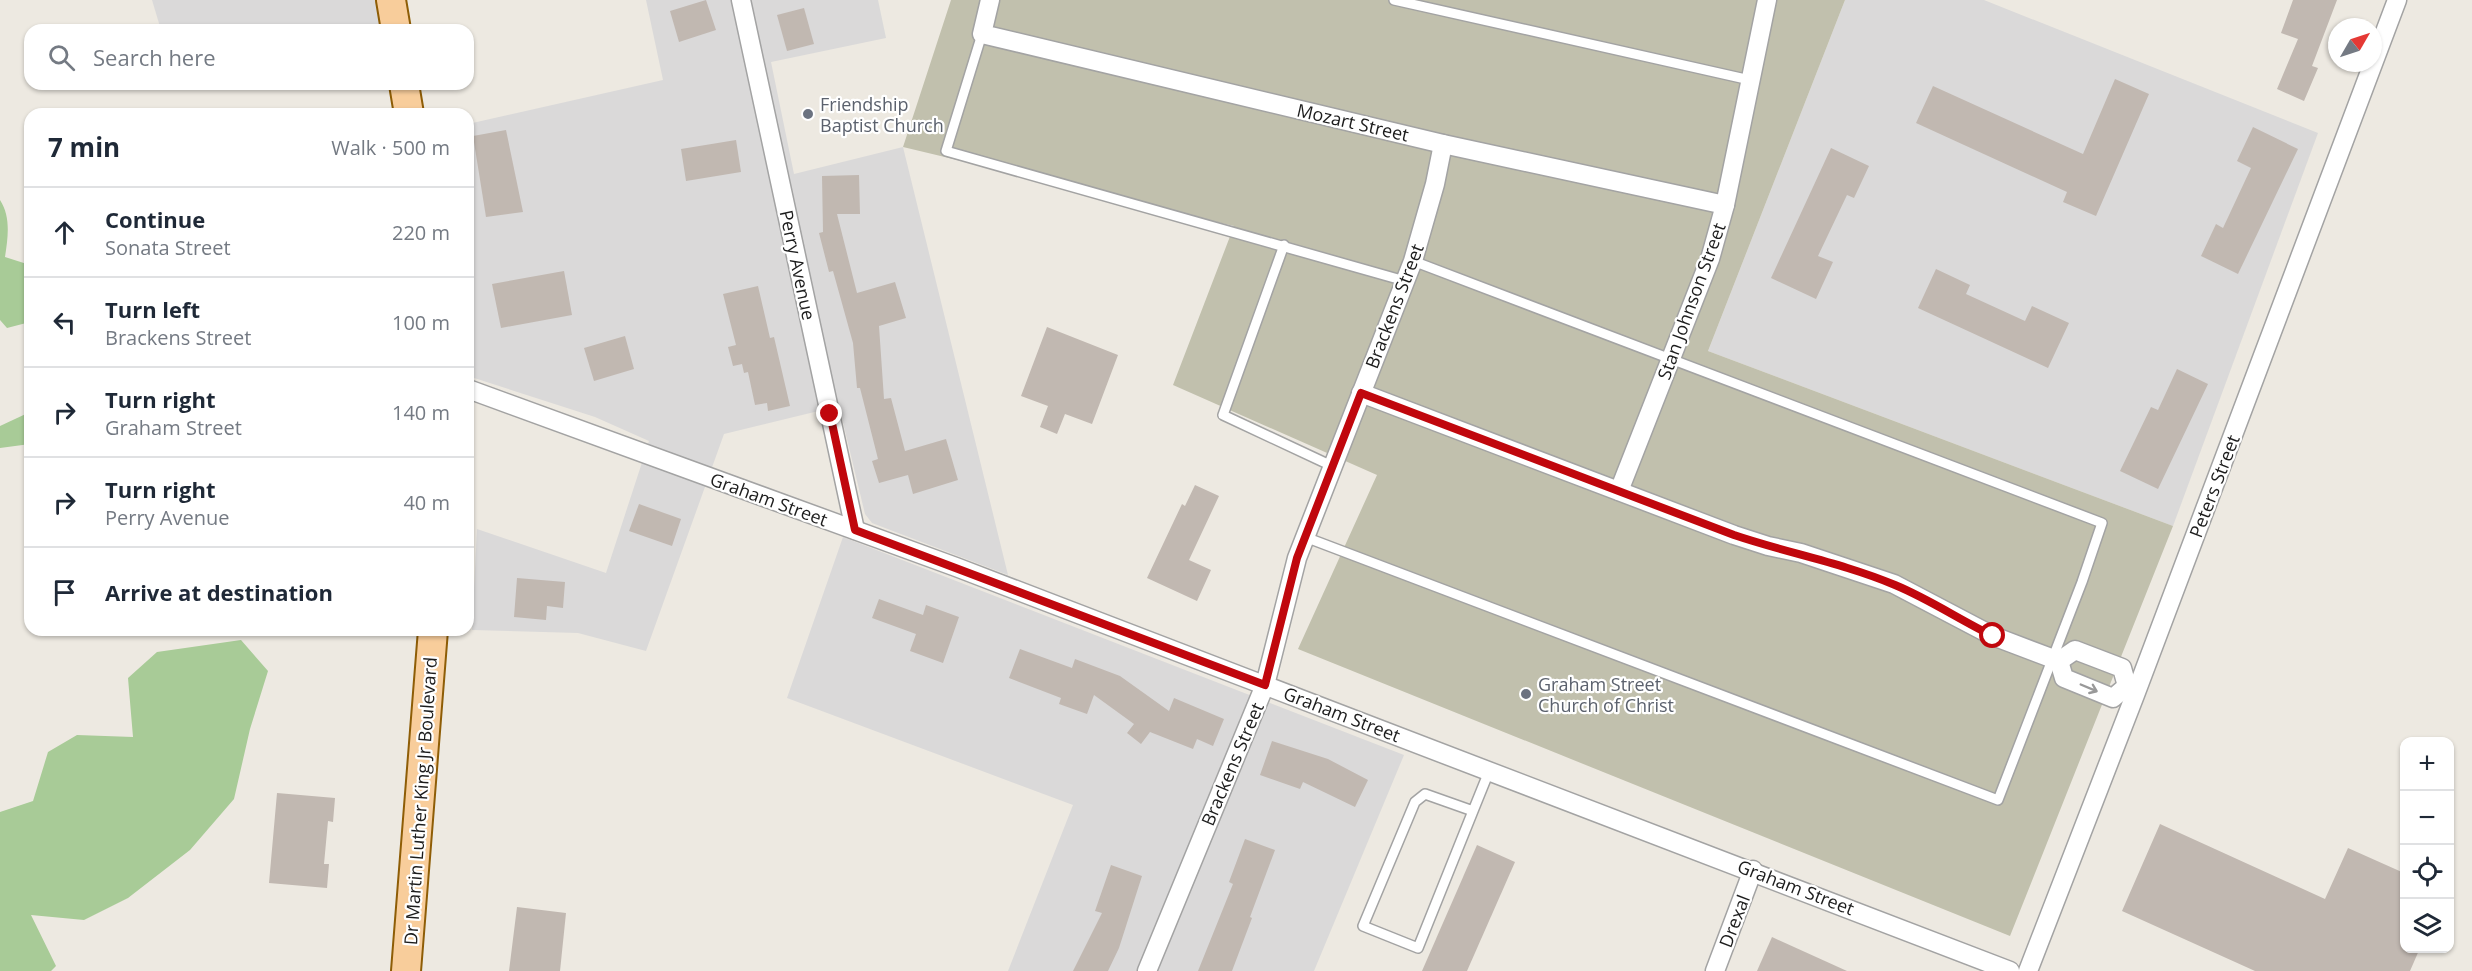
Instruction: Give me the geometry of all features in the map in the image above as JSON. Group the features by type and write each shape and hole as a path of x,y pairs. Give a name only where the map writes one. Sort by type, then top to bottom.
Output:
{"main road":[{"path":"391,0 395,24"},
{"path":"405,90 408,108"},
{"name":"Dr Martin Luther King Jr Boulevard","path":"406,971 433,636"}],"street":[{"name":"Perry Avenue","path":"741,0 855,530"},
{"path":"982,34 990,0"},
{"name":"Stan Johnson Street","path":"1619,491 1710,259 1725,205 1767,0"},
{"name":"Peters Street","path":"2028,971 2132,688 2397,0"},
{"name":"Mozart Street","path":"982,34 1443,144 1725,205"},
{"name":"Brackens Street","path":"1147,971 1265,685 1305,537 1413,261 1430,205 1443,144"},
{"name":"Graham Street","path":"474,392 855,530 1490,769 2010,971"},
{"path":"1361,393 1734,535 1768,546 1802,553 1894,584 1985,632 2055,660 2064,678 2113,698 2132,688 2122,668 2075,650 2055,660"},
{"name":"Drexal","path":"1715,971 1754,870"}],"lane":[{"path":"1394,0 1750,80"},
{"path":"982,34 946,151 1405,281"},
{"path":"1284,245 1223,416 1332,465"},
{"path":"1305,537 1998,800 2055,660 2102,523 1413,261"},
{"path":"1473,812 1433,795 1425,794 1415,802 1363,926 1418,948 1473,812 1490,769"}],"shaded area":[{"path":"152,0 376,0 382,24 159,24"},
{"path":"646,0 732,0 733,4 752,0 878,0 886,38 771,62 794,174 903,147 1008,575 872,523 865,514 839,406 724,434 646,651 578,633 474,630 477,529 606,573 649,441 595,417 474,378 474,123 663,80"},
{"path":"951,0 1845,0 1708,351 2173,526 2010,936 1298,649 1377,475 1173,385 1234,226 903,147"},
{"path":"1845,0 1984,0 2318,133 2173,526 1708,351"},
{"path":"843,537 1404,755 1314,971 1008,971 1073,805 787,698"}],"green space":[{"path":"0,200 7,220 8,235 5,257 24,263 24,324 7,328 0,320"},
{"path":"24,415 24,445 0,448 0,426"},
{"path":"241,640 268,671 250,729 234,799 190,850 128,898 84,920 31,915 56,966 51,971 0,971 0,812 33,801 48,752 77,735 133,737 128,678 157,652"}],"building":[{"path":"706,0 716,30 679,42 670,11"},
{"path":"2293,0 2337,0 2330,18 2328,18 2328,24 2312,66 2318,68 2304,101 2277,89 2298,39 2281,33"},
{"path":"804,8 814,44 787,51 777,15"},
{"path":"2115,79 2149,94 2096,216 2063,202 2067,192 1916,123 1933,86 2083,154"},
{"path":"2253,127 2298,149 2238,274 2201,256 2216,224 2223,228 2251,168 2237,161"},
{"path":"506,130 523,212 486,217 474,136"},
{"path":"736,140 741,172 686,181 681,149"},
{"path":"1831,148 1869,166 1854,198 1847,195 1818,256 1833,262 1816,299 1771,278"},
{"path":"859,175 860,214 837,214 857,293 895,282 906,318 879,326 884,399 891,398 905,451 946,439 958,480 913,494 908,475 879,483 872,461 878,459 860,388 857,388 853,343 833,271 829,272 819,233 823,232 822,176"},
{"path":"1936,269 1970,285 1966,294 2025,321 2032,306 2069,323 2048,368 1918,308"},
{"path":"564,271 572,315 501,328 492,284"},
{"path":"758,286 770,338 774,337 790,406 768,411 767,403 755,405 748,372 744,373 742,364 733,366 728,347 736,345 723,294"},
{"path":"1047,327 1118,355 1092,424 1065,414 1057,434 1040,427 1048,406 1021,396"},
{"path":"625,336 634,369 594,381 584,348"},
{"path":"2177,369 2208,384 2158,489 2120,471 2151,407 2158,410"},
{"path":"1195,485 1219,496 1189,560 1211,570 1197,601 1147,578 1182,504 1185,506"},
{"path":"639,504 681,519 672,546 629,531"},
{"path":"517,578 565,582 563,608 547,606 546,620 514,617"},
{"path":"879,599 923,615 926,605 959,617 943,663 910,651 916,634 872,618"},
{"path":"1020,649 1072,668 1075,659 1120,676 1169,711 1174,698 1224,719 1213,746 1197,739 1193,749 1150,732 1141,744 1127,733 1134,724 1094,695 1087,714 1059,704 1061,698 1009,678"},
{"path":"1272,741 1328,759 1368,780 1355,807 1303,782 1300,789 1260,775"},
{"path":"277,793 335,798 333,822 328,821 324,864 329,864 327,888 269,883"},
{"path":"2160,824 2325,899 2348,848 2400,871 2400,953 2418,953 2410,971 2255,971 2122,911"},
{"path":"1245,839 1275,850 1250,917 1252,918 1232,971 1198,971 1233,884 1229,882"},
{"path":"1477,845 1515,862 1467,971 1422,971"},
{"path":"1111,865 1142,876 1119,948 1108,971 1073,971 1102,913 1095,911"},
{"path":"517,907 566,913 560,971 509,971"},
{"path":"1772,937 1847,971 1757,971"}],"place":[{"name":"Friendship Baptist Church","path":"808,114"},
{"name":"Graham Street Church of Christ","path":"1526,694"}],"route":[{"path":"830,414 855,530 1265,685 1297,558 1361,393 1734,535 1768,546 1802,553 1894,584 1993,636"}]}
